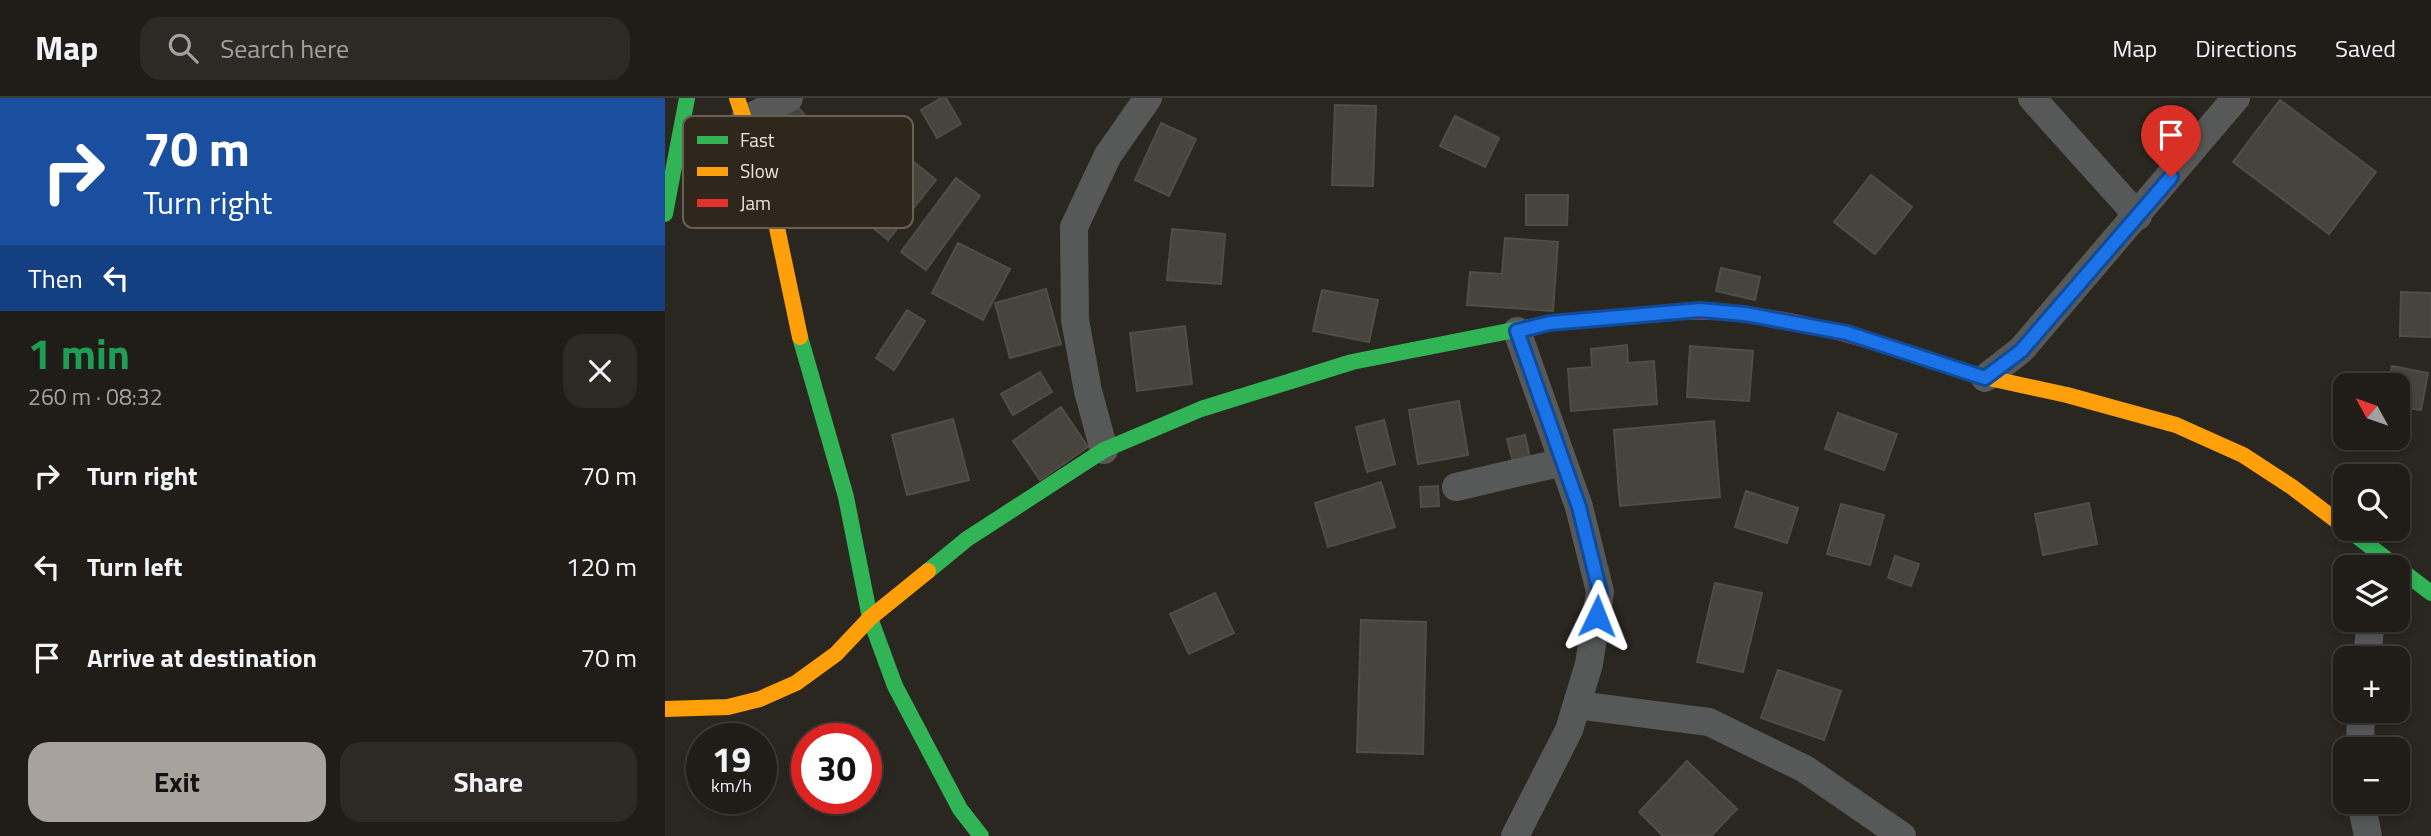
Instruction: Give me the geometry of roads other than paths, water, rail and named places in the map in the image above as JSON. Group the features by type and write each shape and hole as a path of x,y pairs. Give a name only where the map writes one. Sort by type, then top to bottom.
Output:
{"street":[{"path":"684,116 687,98"},
{"path":"741,109 789,98"},
{"path":"1104,450 1088,391 1075,320 1074,227 1108,155 1148,98"},
{"path":"2032,98 2138,216"},
{"path":"1985,378 2021,351 2237,98"},
{"path":"665,214 683,122"},
{"path":"777,228 803,353 846,497 870,618 895,686 960,809 981,836"},
{"path":"665,709 728,707 760,699 796,683 836,654 870,618 967,539 1104,450 1201,409 1352,362 1550,323 1700,310 1745,314 1847,333 1985,378 2067,395 2176,425 2243,455 2333,518"},
{"path":"1515,836 1569,730 1589,664 1600,592 1579,507 1517,331"},
{"path":"2020,386 2021,351"},
{"path":"1456,487 1563,462"},
{"path":"2361,541 2378,555"},
{"path":"2410,579 2431,593"},
{"path":"1577,705 1709,722 1805,769 1902,836"},
{"path":"2363,814 2368,836"}]}
